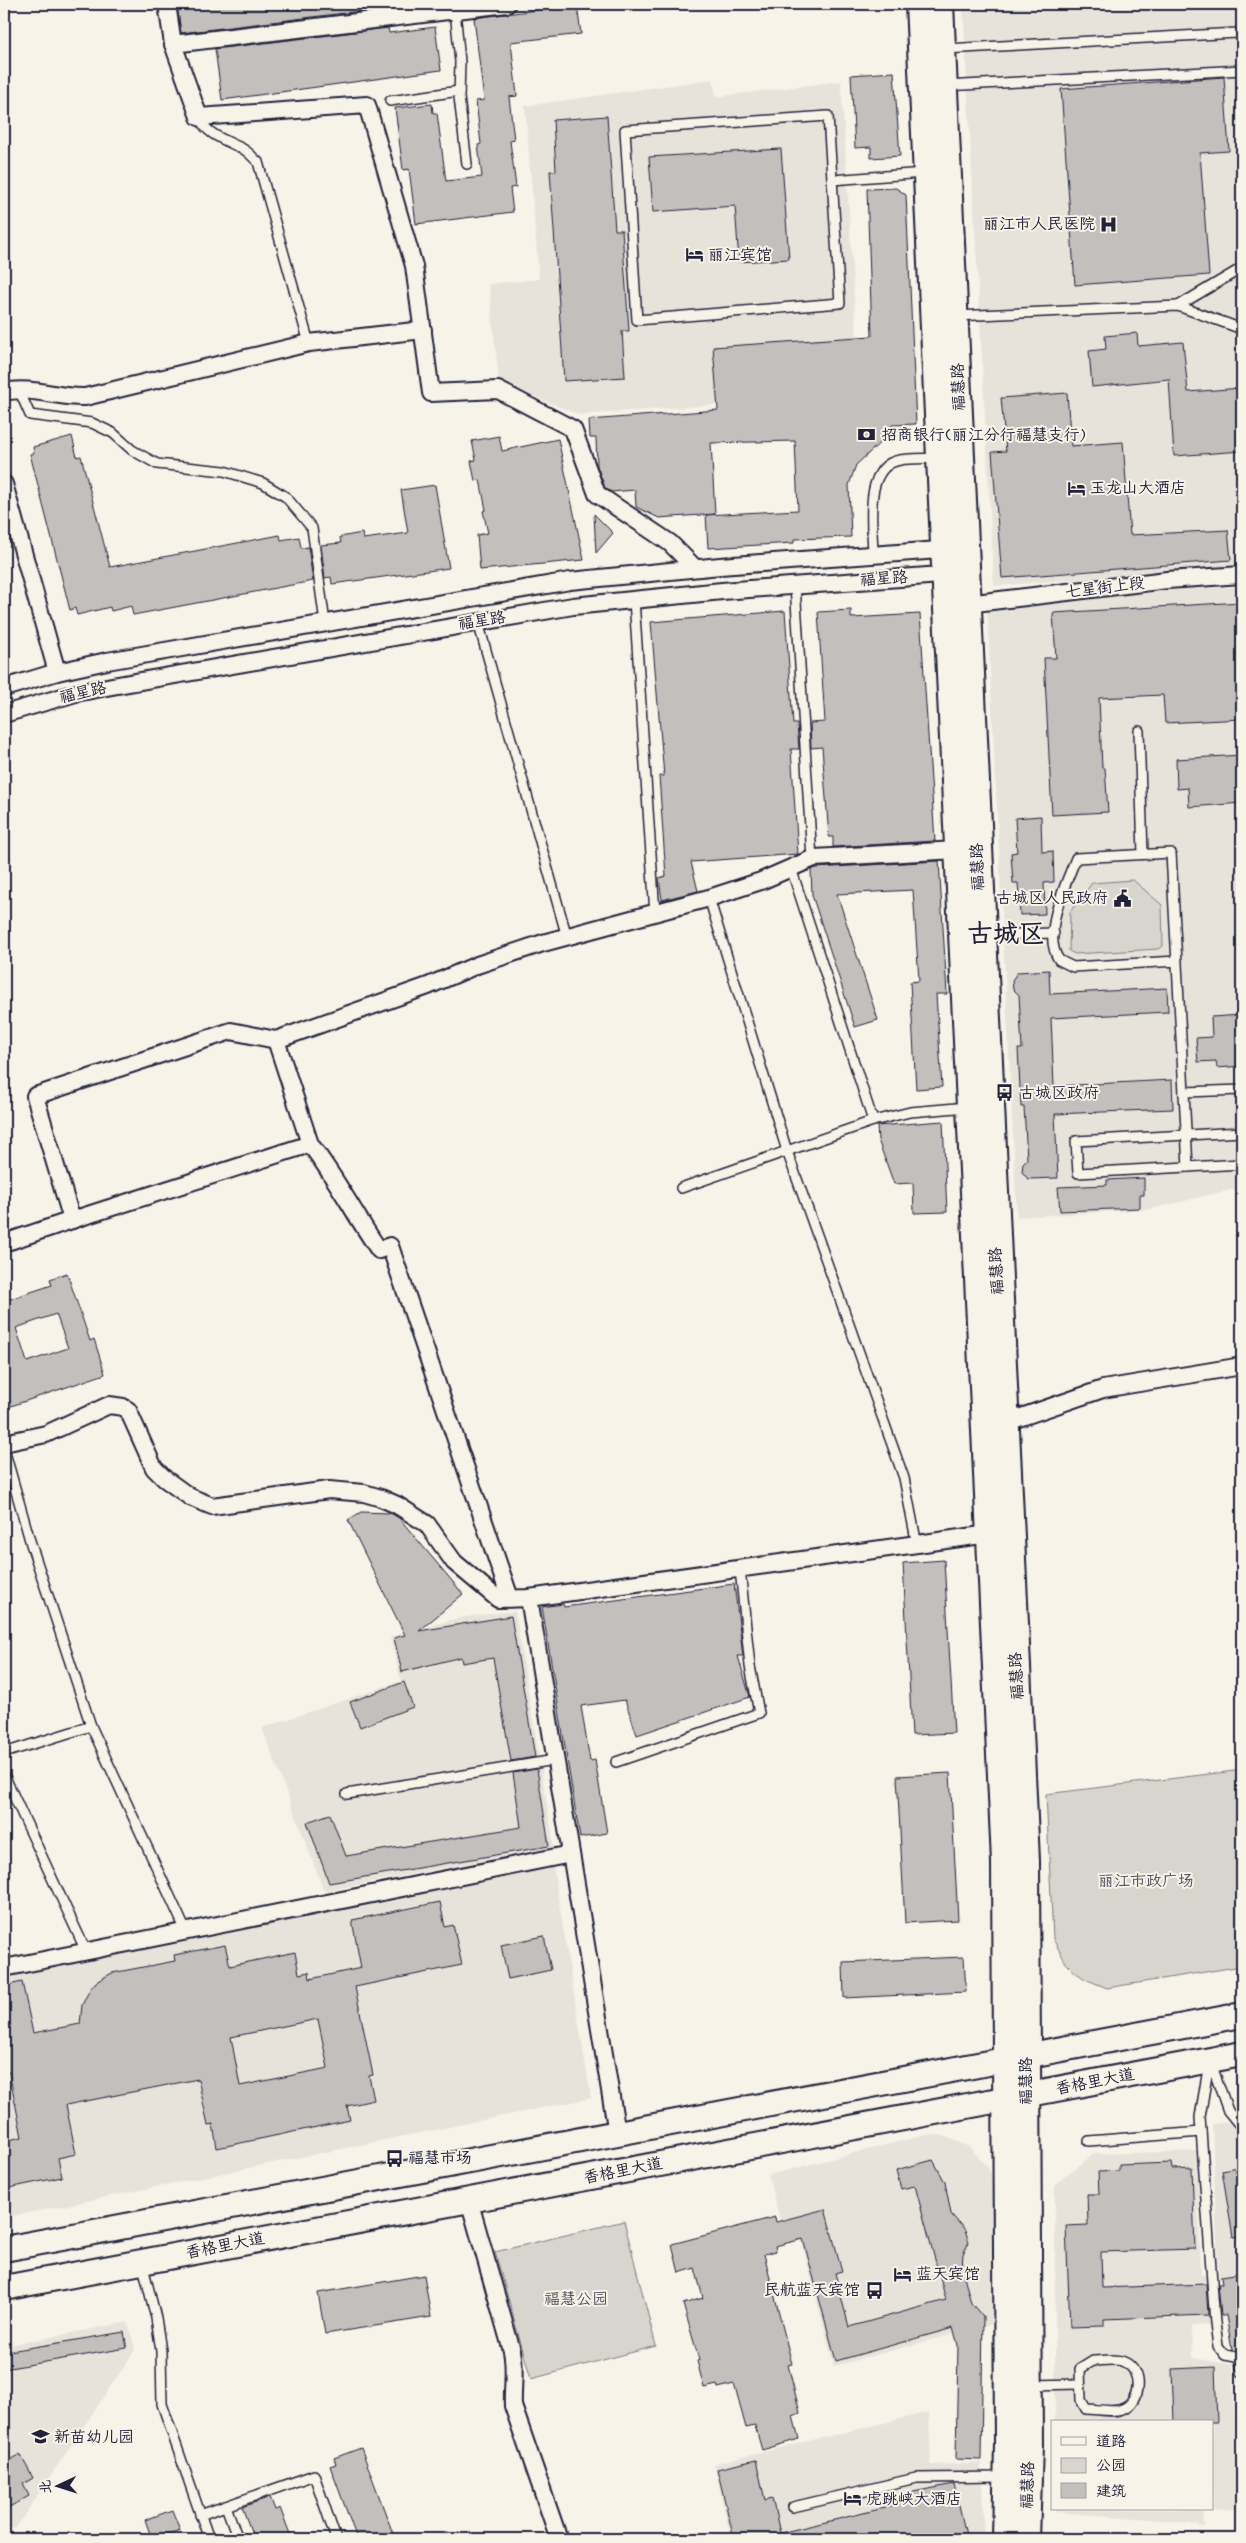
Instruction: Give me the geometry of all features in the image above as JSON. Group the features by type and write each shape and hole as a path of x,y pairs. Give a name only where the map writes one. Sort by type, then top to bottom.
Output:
{"main road":[{"name":"福慧路","path":"919,4 941,458 955,562 968,604 981,935 1026,1862 1016,2057 1006,2539"},
{"name":"福慧路","path":"940,4 955,316 957,850 1016,2057"},
{"path":"4,2249 1242,2015"},
{"name":"香格里大道","path":"4,2288 1242,2054"},
{"name":"福慧路","path":"1016,2097 1028,2385 1026,2539"}],"street":[{"path":"167,4 173,44 199,117 367,105 414,266 431,393 498,390 573,429 597,494 670,543 695,568"},
{"path":"173,44 507,4"},
{"path":"12,391 43,392 61,396 85,396 309,343 423,330"},
{"path":"4,484 57,672"},
{"name":"福星路","path":"4,688 57,672 324,623 570,581 695,568 874,555 955,562"},
{"name":"福星路","path":"4,714 76,693 112,686 573,606 795,585 955,562"},
{"name":"七星街上段","path":"968,604 1167,580 1242,575"},
{"path":"72,1220 35,1096 231,1031 276,1040 428,986 477,965 566,937 709,898 761,881 812,859 957,850"},
{"path":"276,1040 310,1144 335,1176 346,1201 379,1250 390,1246 510,1598"},
{"path":"4,1243 310,1144"},
{"path":"1004,1423 1103,1389 1242,1366"},
{"path":"4,1443 46,1434 109,1406 123,1407 128,1410 154,1468 165,1479 190,1497 212,1506 328,1490 364,1493 381,1498 397,1505 427,1524 454,1562 498,1599 529,1598 989,1534"},
{"path":"529,1598 617,2132"},
{"path":"4,1968 571,1854"},
{"path":"469,2200 512,2351 516,2374 512,2394 514,2406 559,2539"}],"lane":[{"path":"455,10 460,62 459,91 467,164"},
{"path":"942,49 1237,33 1242,30"},
{"path":"944,86 1242,70"},
{"path":"390,100 459,91"},
{"path":"828,116 832,180 840,303 637,320 625,130 828,116"},
{"path":"199,117 201,123 216,137 244,150 258,162 309,343"},
{"path":"832,180 927,173"},
{"path":"1178,306 1242,268"},
{"path":"955,316 1178,306 1242,329"},
{"path":"12,391 30,415 92,423 113,433 132,450 157,464 224,471 263,483 286,497 312,528 324,623"},
{"path":"874,555 872,495 880,474 899,460 941,458"},
{"path":"795,585 812,859"},
{"path":"634,600 654,914"},
{"path":"478,622 566,937"},
{"path":"1139,731 1143,854"},
{"path":"1177,961 1068,966 1056,956 1054,916 1076,858 1171,853 1177,961 1184,1092 1186,1135 1188,1167"},
{"path":"791,868 872,1121"},
{"path":"709,898 787,1151 904,1478 917,1544"},
{"path":"981,935 1054,933"},
{"path":"1184,1092 1242,1090"},
{"path":"680,1188 872,1121 910,1112 969,1107"},
{"path":"1242,1132 1076,1141 1078,1173 1242,1164"},
{"path":"4,1449 31,1544 91,1726 186,1931"},
{"path":"616,1762 759,1713 750,1666 740,1569"},
{"path":"4,1753 91,1726"},
{"path":"347,1794 555,1760"},
{"path":"4,1775 86,1952"},
{"path":"1210,2060 1228,2111 1242,2128"},
{"path":"1210,2060 1200,2117 1218,2346 1225,2355 1236,2357 1240,2361 1242,2372"},
{"path":"1089,2141 1201,2132"},
{"path":"142,2261 156,2318 160,2351 162,2404 209,2539"},
{"path":"1093,2361 1122,2361 1136,2372 1136,2397 1131,2404 1121,2410 1086,2409 1080,2400 1080,2384 1080,2369 1093,2361"},
{"path":"1028,2385 1080,2384"},
{"path":"200,2515 314,2475 336,2539"},
{"path":"793,2508 916,2478 1007,2477"},
{"path":"226,2506 238,2539"}],"shaded area":[{"path":"963,4 1242,4 1242,566 994,586"},
{"name":"丽江宾馆","path":"713,79 716,97 841,81 860,394 580,415 499,383 489,284 539,279 525,106"},
{"name":"古城区人民政府","path":"1242,587 1242,1187 1151,1209 1017,1217 987,609 1192,588"},
{"path":"515,1611 554,1847 324,1891 262,1728 401,1681 390,1637 458,1618"},
{"path":"553,1866 591,2098 4,2218 4,1976"},
{"path":"1242,2120 1242,2335 1228,2337 1218,2268 1212,2124"},
{"name":"蓝天宾馆","path":"930,2134 944,2136 969,2147 986,2165 992,2176 996,2323 834,2366 796,2220 781,2224 768,2175"},
{"path":"1197,2151 1201,2275 1209,2275 1213,2325 1192,2326 1193,2358 1233,2365 1236,2509 1214,2510 1214,2420 1055,2420 1055,2184 1094,2154"},
{"name":"新苗幼儿园","path":"128,2322 135,2350 15,2529 4,2525 4,2346"},
{"name":"虎跳峡大酒店","path":"929,2412 931,2465 981,2463 984,2537 976,2539 731,2539 714,2464"},
{"path":"1055,2510 1203,2510 1204,2527 1175,2521 1055,2512"}],"green space":[{"path":"1133,880 1162,905 1163,946 1158,949 1075,954 1069,951 1070,912 1092,883"},
{"name":"丽江市政广场","path":"1242,1770 1242,1966 1107,1988 1085,1979 1075,1972 1066,1963 1053,1939 1046,1794"},
{"name":"福慧公园","path":"624,2221 656,2346 531,2379 495,2252"}],"building":[{"path":"177,4 385,4 386,8 181,33"},
{"path":"577,5 581,34 511,42 517,96 509,97 514,140 510,141 516,187 510,188 513,212 416,224 409,169 403,170 395,108 432,104 433,113 437,113 446,181 482,177 478,145 481,144 476,101 484,100 474,18"},
{"path":"435,27 441,70 222,100 215,49 388,28 389,33"},
{"path":"894,72 900,156 871,158 871,147 855,148 851,75"},
{"path":"1224,77 1229,151 1200,153 1209,275 1075,285 1061,89"},
{"path":"607,116 615,230 622,230 629,331 622,331 625,377 564,381 550,171 556,171 553,120"},
{"path":"781,149 789,259 739,262 735,206 653,212 649,157"},
{"path":"896,188 906,195 916,424 892,425 884,439 856,465 849,485 851,537 794,539 794,543 708,548 706,515 798,510 795,441 711,443 715,514 659,518 636,507 635,490 611,492 605,488 597,466 596,438 590,438 589,420 718,410 713,347 872,336 867,189"},
{"path":"1137,333 1138,346 1183,342 1188,392 1242,388 1242,451 1174,456 1169,379 1092,387 1089,351 1106,349 1105,336"},
{"path":"1067,393 1071,446 1123,442 1130,535 1228,530 1231,560 1002,578 992,452 1006,451 1001,398"},
{"path":"72,436 77,457 81,456 110,567 280,535 281,540 299,537 301,548 308,547 313,581 133,615 131,606 111,611 110,607 77,615 75,608 70,610 30,454 34,453 33,447"},
{"path":"499,436 502,451 558,439 584,560 480,570 477,535 488,533 483,511 486,510 480,480 475,481 471,461 476,460 472,441"},
{"path":"435,485 449,568 332,584 331,577 325,578 321,545 341,543 340,537 362,533 363,539 408,533 401,490"},
{"path":"594,514 613,533 596,553"},
{"path":"1242,602 1242,719 1165,723 1163,695 1099,698 1102,768 1105,768 1108,812 1052,815 1044,658 1056,658 1053,613"},
{"path":"851,610 851,618 920,614 935,841 833,847 833,837 829,837 822,747 811,748 810,723 825,722 818,612"},
{"path":"785,611 793,724 797,724 799,749 791,749 798,854 691,862 698,891 662,900 659,878 666,876 659,776 664,776 651,622"},
{"path":"1242,755 1242,803 1189,807 1188,788 1177,789 1176,759"},
{"path":"1041,816 1042,852 1053,851 1054,882 1044,883 1045,914 1020,915 1018,883 1013,883 1011,853 1017,852 1015,818"},
{"path":"939,861 947,994 936,994 942,1087 916,1089 910,982 919,981 913,890 837,894 878,1020 855,1027 812,895 811,870 816,868"},
{"path":"1049,970 1050,994 1167,988 1168,1012 1051,1018 1054,1086 1172,1080 1173,1109 1055,1114 1058,1178 1028,1179 1022,1172 1023,1163 1027,1159 1024,1107 1021,1107 1018,1049 1022,1049 1019,995 1013,989 1012,980 1018,972"},
{"path":"1242,1015 1242,1066 1217,1068 1216,1061 1198,1062 1196,1038 1212,1037 1211,1017"},
{"path":"943,1121 947,1212 914,1213 913,1183 894,1184 878,1140 877,1126"},
{"path":"1144,1178 1144,1195 1140,1195 1140,1208 1060,1211 1058,1187 1107,1185 1107,1180"},
{"path":"67,1273 90,1341 94,1339 105,1374 11,1406 4,1385 4,1301 52,1285 50,1279","holes":["56,1314 68,1348 27,1362 16,1328"]},
{"path":"361,1512 390,1513 399,1518 463,1594 419,1631 511,1616 535,1757 511,1761 493,1658 462,1663 461,1657 402,1672 394,1638 405,1635 348,1520"},
{"path":"944,1560 954,1733 912,1735 903,1563"},
{"path":"734,1584 743,1656 738,1656 750,1697 637,1735 625,1700 581,1706 590,1761 595,1760 607,1833 580,1838 542,1607 563,1604 564,1607"},
{"path":"404,1682 413,1707 360,1727 350,1702"},
{"path":"537,1769 549,1846 329,1883 307,1822 330,1814 346,1856 521,1827 513,1773"},
{"path":"950,1773 958,1920 905,1923 897,1776"},
{"path":"440,1902 445,1927 453,1925 462,1965 355,1987 373,2075 369,2076 374,2100 347,2106 350,2120 217,2148 213,2124 208,2125 198,2079 66,2105 76,2154 58,2158 62,2177 4,2189 4,2141 22,2137 9,2072 4,2073 4,1986 22,1982 33,2033 80,2024 82,2005 96,1982 112,1973 175,1961 174,1955 225,1945 230,1966 295,1952 299,1974 309,1972 310,1979 361,1968 352,1920","holes":["318,2019 328,2068 240,2086 231,2037"]},
{"path":"544,1936 551,1970 508,1979 501,1945"},
{"path":"964,1957 966,1992 844,1998 843,1962"},
{"path":"933,2160 945,2182 951,2214 965,2230 969,2242 963,2254 962,2268 971,2303 983,2317 981,2460 956,2459 958,2345 953,2328 836,2361 803,2239 775,2246 776,2251 764,2254 792,2364 788,2365 800,2413 793,2416 799,2439 762,2450 755,2426 746,2428 734,2384 718,2388 717,2385 704,2388 697,2361 699,2360 683,2304 703,2298 695,2268 679,2273 672,2244 775,2217 776,2222 825,2209 842,2271 835,2273 849,2327 946,2300 915,2186 901,2189 896,2170"},
{"path":"1171,2163 1172,2169 1192,2168 1195,2249 1101,2252 1102,2288 1206,2284 1208,2315 1104,2319 1104,2326 1070,2327 1066,2226 1088,2225 1087,2194 1099,2194 1098,2172 1119,2171 1119,2165"},
{"path":"1242,2166 1242,2236 1233,2237 1222,2170"},
{"path":"1242,2273 1242,2354 1232,2350 1226,2315 1221,2315 1218,2284 1222,2284 1221,2276"},
{"path":"424,2275 431,2317 325,2334 318,2293"},
{"path":"124,2332 127,2348 4,2369 4,2352"},
{"path":"1215,2367 1217,2422 1214,2422 1214,2420 1174,2420 1172,2369"},
{"path":"361,2448 395,2539 357,2539 330,2466 336,2464 334,2458"},
{"path":"20,2454 33,2478 23,2484 29,2496 4,2510 4,2463"},
{"path":"756,2460 765,2500 772,2498 780,2533 905,2503 903,2494 954,2484 967,2539 734,2539 717,2469"},
{"path":"270,2497 275,2510 280,2508 292,2539 254,2539 242,2507"},
{"path":"172,2510 180,2530 152,2539 145,2520"}],"place":[{"name":"丽江市人民医院","path":"1109,224"},
{"name":"丽江宾馆","path":"694,255"},
{"name":"招商银行(丽江分行福慧支行)","path":"867,435"},
{"name":"玉龙山大酒店","path":"1076,488"},
{"name":"古城区人民政府","path":"1122,898"},
{"name":"古城区政府","path":"1005,1093"},
{"name":"福慧市场","path":"394,2158"},
{"name":"蓝天宾馆","path":"902,2274"},
{"name":"民航蓝天宾馆","path":"874,2290"},
{"name":"新苗幼儿园","path":"40,2437"},
{"name":"虎跳峡大酒店","path":"852,2499"}],"district":[{"name":"古城区","path":"1006,935"}]}
